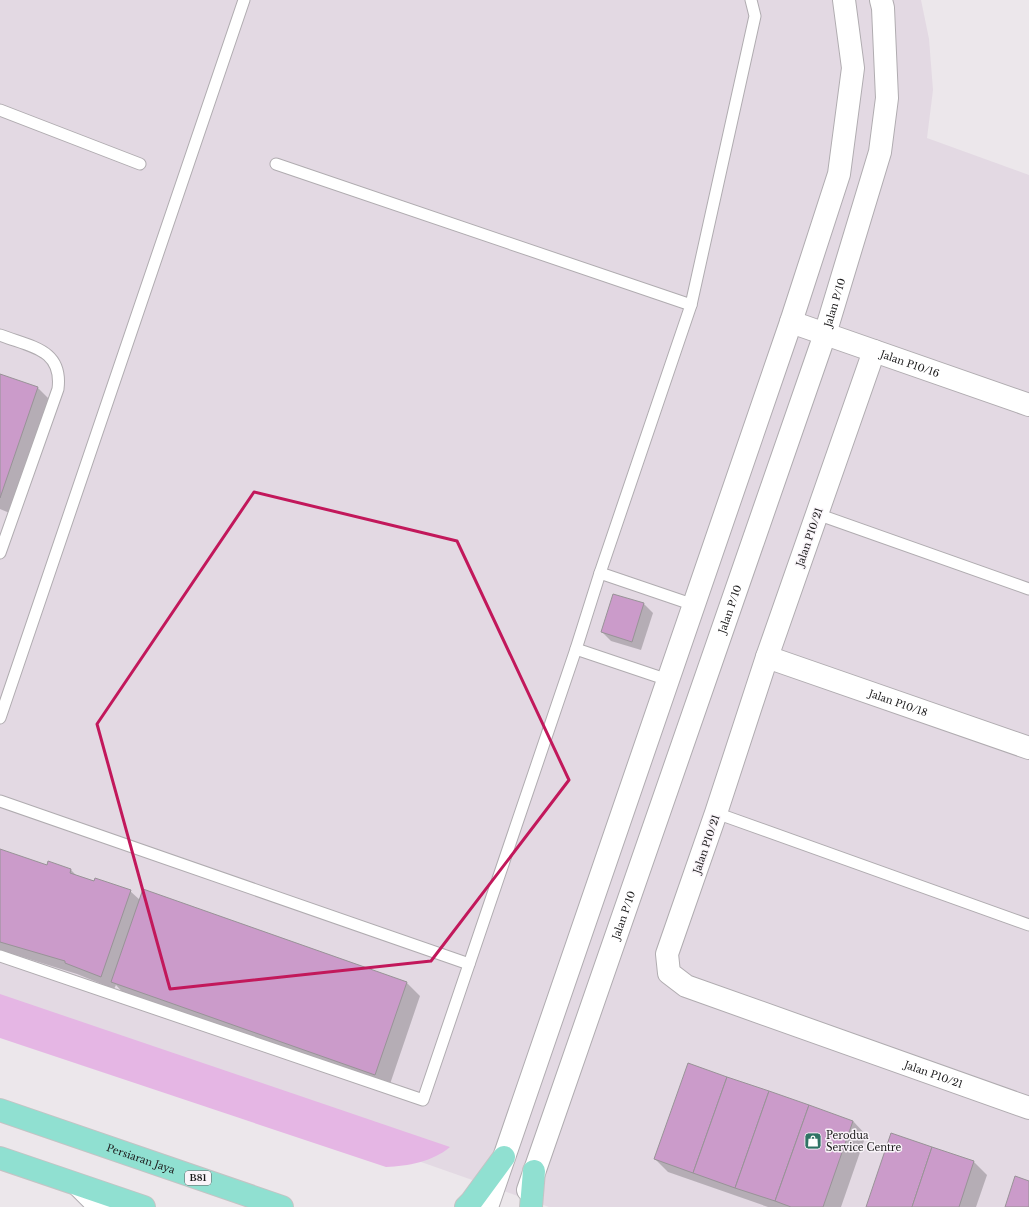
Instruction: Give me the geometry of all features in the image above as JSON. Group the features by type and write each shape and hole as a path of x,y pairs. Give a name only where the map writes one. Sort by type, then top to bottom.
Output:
{"main road":[{"name":"Persiaran Jaya","path":"0,1110 282,1207"},
{"path":"0,1158 144,1207"},
{"path":"466,1207 472,1202 504,1158"},
{"path":"531,1207 534,1171"}],"street":[{"path":"486,1207 791,322 839,174 853,68 844,0"},
{"name":"Jalan P/10","path":"521,1207 825,334 880,152 887,98 883,8 881,0"},
{"name":"Jalan P10/16","path":"791,322 1029,406"},
{"name":"Jalan P10/21","path":"874,351 767,657 668,954 668,973 686,986 1029,1108"},
{"name":"Jalan P10/18","path":"767,657 1029,748"},
{"path":"80,1186 100,1207"}],"lane":[{"path":"0,718 244,0"},
{"path":"0,956 423,1100 691,305 755,16 751,0"},
{"path":"0,110 140,164"},
{"path":"276,164 691,305"},
{"path":"0,335 42,351 50,356 57,365 60,376 58,390 0,550"},
{"path":"817,514 1029,589"},
{"path":"600,573 694,605"},
{"path":"576,649 668,680"},
{"path":"0,801 469,964"},
{"path":"716,813 1029,925"}],"highlighted area":[{"path":"254,492 457,541 569,780 431,961 170,989 97,724"}],"shaded area":[{"path":"0,0 921,0 929,39 933,90 927,138 1029,175 1029,1207 549,1207 0,1014"},
{"path":"0,994 450,1147 428,1160 403,1166 386,1167 0,1038"}],"building":[{"path":"0,374 38,387 0,498"},
{"path":"613,594 644,603 632,642 601,632"},
{"path":"0,849 47,865 48,861 71,869 70,873 94,881 95,878 131,890 101,977 65,963 65,961 0,942"},
{"path":"143,889 407,982 375,1075 111,982"},
{"path":"688,1063 727,1077 693,1173 654,1159"},
{"path":"727,1077 769,1091 735,1188 693,1173"},
{"path":"769,1091 809,1105 775,1201 735,1188"},
{"path":"809,1105 853,1121 823,1207 791,1207 775,1201"},
{"path":"891,1133 932,1147 912,1207 866,1207"},
{"path":"932,1147 974,1161 959,1207 912,1207"},
{"path":"1015,1176 1029,1181 1029,1207 1005,1207"}],"place":[{"name":"Perodua Service Centre","path":"813,1141"}]}
